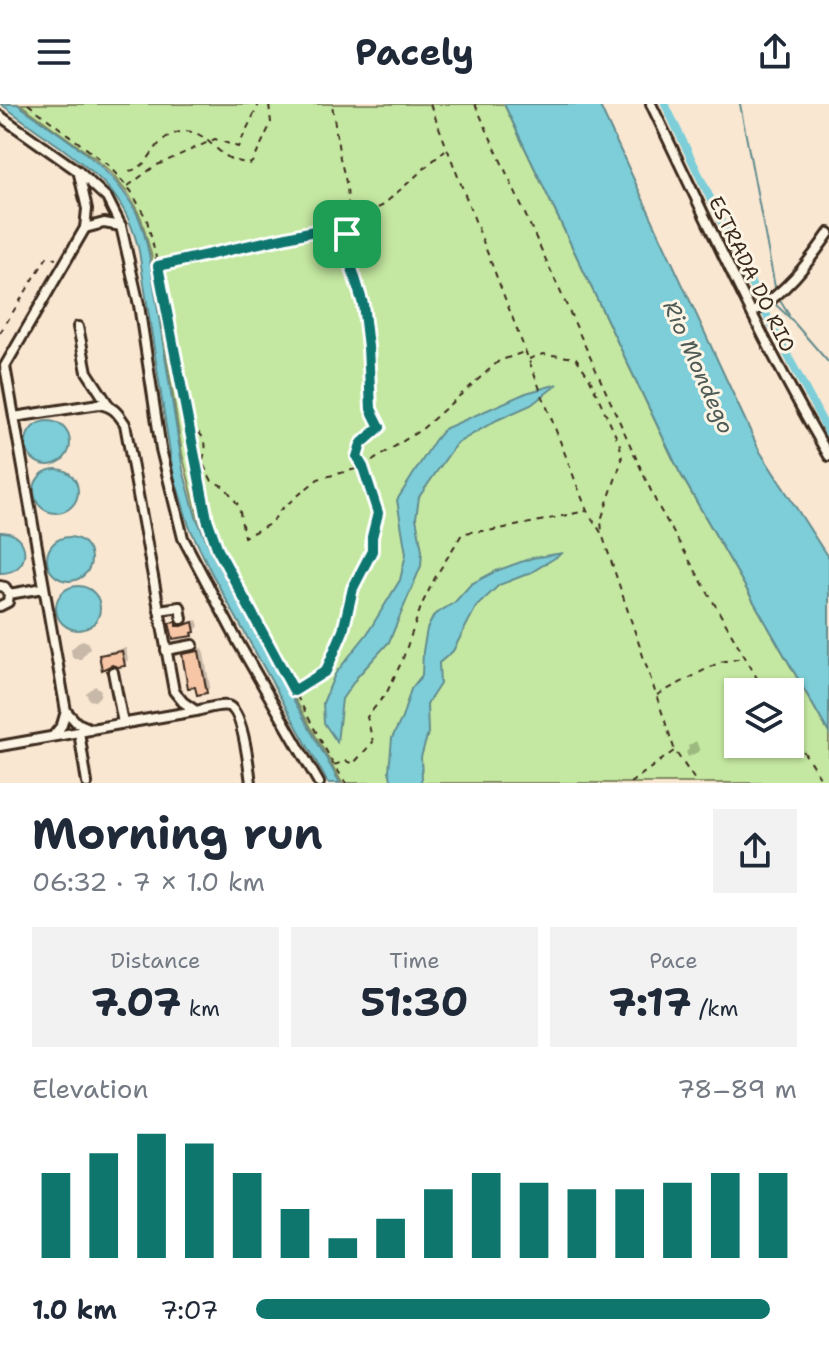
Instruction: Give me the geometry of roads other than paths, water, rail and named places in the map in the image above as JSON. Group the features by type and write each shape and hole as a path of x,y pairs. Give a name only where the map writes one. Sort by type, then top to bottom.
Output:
{"street":[{"name":"ESTRADA DO RIO","path":"651,104 752,313 829,456"},
{"path":"0,116 78,171 107,198 121,226 139,305 161,449 183,538 319,783"},
{"path":"53,736 62,725 66,711 14,417 5,392 5,366 85,228 87,209 78,171"},
{"path":"85,228 104,223 121,226"},
{"path":"752,313 791,283 829,233"},
{"path":"78,327 87,372 125,424 174,691 196,711"},
{"path":"14,417 99,404 109,406"},
{"path":"0,586 5,587 9,594 8,602 0,606"},
{"path":"9,594 44,588"},
{"path":"159,610 180,607 182,619"},
{"path":"166,650 193,645"},
{"path":"113,672 123,723"},
{"path":"0,746 226,705 234,709 240,720 251,783"},
{"path":"66,711 77,723 91,729"},
{"path":"79,732 87,783"}],"water":[{"path":"1,104 17,104 86,153 116,182 139,218 149,254 183,470 196,517 215,559 340,783 328,783 211,572 189,526 173,472 139,251 128,217 111,192 90,170"},
{"name":"Rio Mondego","path":"504,104 599,104 759,450 829,559 829,733 804,689 804,678 798,678 679,471"},
{"path":"558,384 531,405 456,444 419,497 416,518 422,550 421,566 389,642 342,699 337,742 324,723 323,703 335,674 367,634 400,580 406,554 397,500 444,429 526,393"},
{"path":"48,421 64,427 70,443 64,459 48,465 32,459 26,443 32,427"},
{"path":"56,469 72,475 78,491 72,507 56,513 40,507 34,491 40,475"},
{"path":"0,532 18,538 24,552 18,567 0,573"},
{"path":"69,537 85,543 91,559 85,575 69,581 53,575 47,559 53,543"},
{"path":"563,553 530,573 499,585 476,607 453,651 439,663 440,684 427,704 428,733 421,757 420,783 392,783 389,771 392,738 411,689 422,675 427,629 434,615 455,602 471,584 496,571 532,558"},
{"path":"78,586 94,592 100,608 94,624 78,630 62,624 56,608 62,592"}],"waterway":[{"path":"665,104 758,298"},
{"path":"740,104 775,287"},
{"path":"750,281 767,297"},
{"path":"779,299 789,315"},
{"path":"774,303 829,363"},
{"path":"765,312 829,434"}]}
